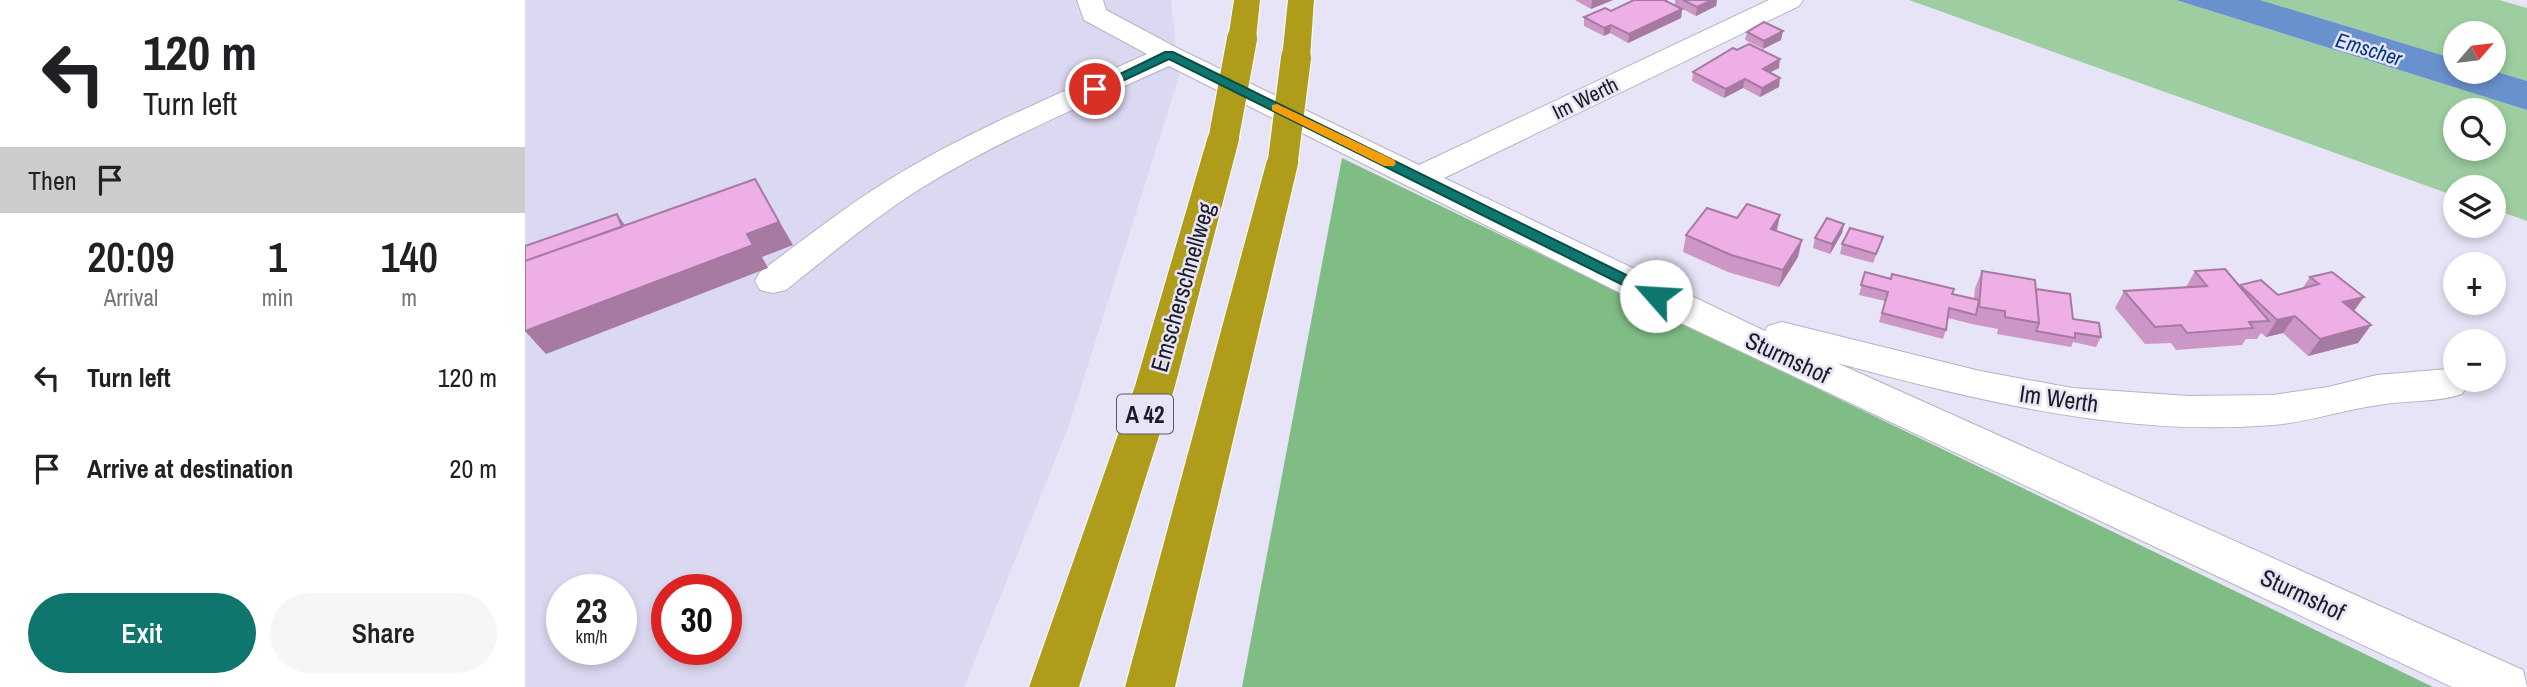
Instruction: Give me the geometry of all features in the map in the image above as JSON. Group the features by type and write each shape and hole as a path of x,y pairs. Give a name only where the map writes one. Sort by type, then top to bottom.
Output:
{"highway":[{"name":"Emscherschnellweg","path":"1054,687 1155,386 1224,136 1247,0"},
{"path":"1150,687 1283,160 1301,0"}],"street":[{"name":"Im Werth","path":"1418,178 1790,0"},
{"name":"Sturmshof","path":"1083,5 1169,55 1679,307 2505,687"},
{"path":"773,281 876,203 926,173 972,147 1169,55"},
{"name":"Im Werth","path":"1679,307 1980,386 2072,403 2189,411 2273,410 2328,402 2377,390 2443,384"}],"shaded area":[{"path":"525,0 1171,0 1179,76 1069,425 964,687 525,687"}],"green space":[{"path":"1909,0 2176,0 2489,98 2443,98 2443,161 2506,161 2506,103 2527,110 2527,221 2506,213 2506,175 2443,175 2443,192"},
{"path":"2260,0 2499,0 2527,8 2527,81 2506,75 2506,21 2443,21 2443,55"},
{"path":"1342,158 2433,687 1242,687"}],"water":[{"name":"Emscher","path":"2176,0 2260,0 2443,55 2443,84"},
{"path":"2506,75 2527,81 2527,110 2506,103 2506,98 2489,98 2444,84 2506,84"}],"building":[{"path":"1634,0 1664,0 1682,9 1629,34 1611,25 1604,28 1584,17 1605,8 1611,11"},
{"path":"1683,0 1712,0 1697,7"},
{"path":"1764,22 1783,31 1764,41 1747,32"},
{"path":"1749,44 1780,59 1763,69 1780,78 1762,88 1745,79 1726,89 1693,72 1733,48 1737,50"},
{"path":"755,179 779,222 747,234 753,245 525,331 525,261"},
{"path":"1747,204 1780,215 1771,229 1802,240 1783,270 1731,255 1686,235 1707,208 1737,218"},
{"path":"617,214 622,227 525,261 525,246"},
{"path":"1827,218 1844,224 1832,244 1815,238"},
{"path":"1850,228 1883,237 1876,254 1842,244"},
{"path":"2225,269 2269,321 2249,322 2253,328 2187,333 2181,325 2155,327 2124,291 2207,286 2195,271"},
{"path":"1982,271 2035,280 2039,323 2005,317 2005,311 1979,307"},
{"path":"1865,272 1891,279 1892,274 1954,289 1952,294 1979,300 1976,315 1949,308 1946,330 1882,313 1888,292 1861,285"},
{"path":"2332,272 2364,297 2343,302 2371,325 2320,339 2295,316 2277,320 2240,285 2261,280 2278,295 2319,284 2310,277"},
{"path":"2036,289 2070,294 2073,319 2099,323 2101,337 2075,333 2075,338 2036,331 2039,323"}],"slow traffic":[{"path":"1277,108 1389,163"}],"route":[{"path":"1095,89 1169,55 1656,296"}]}
